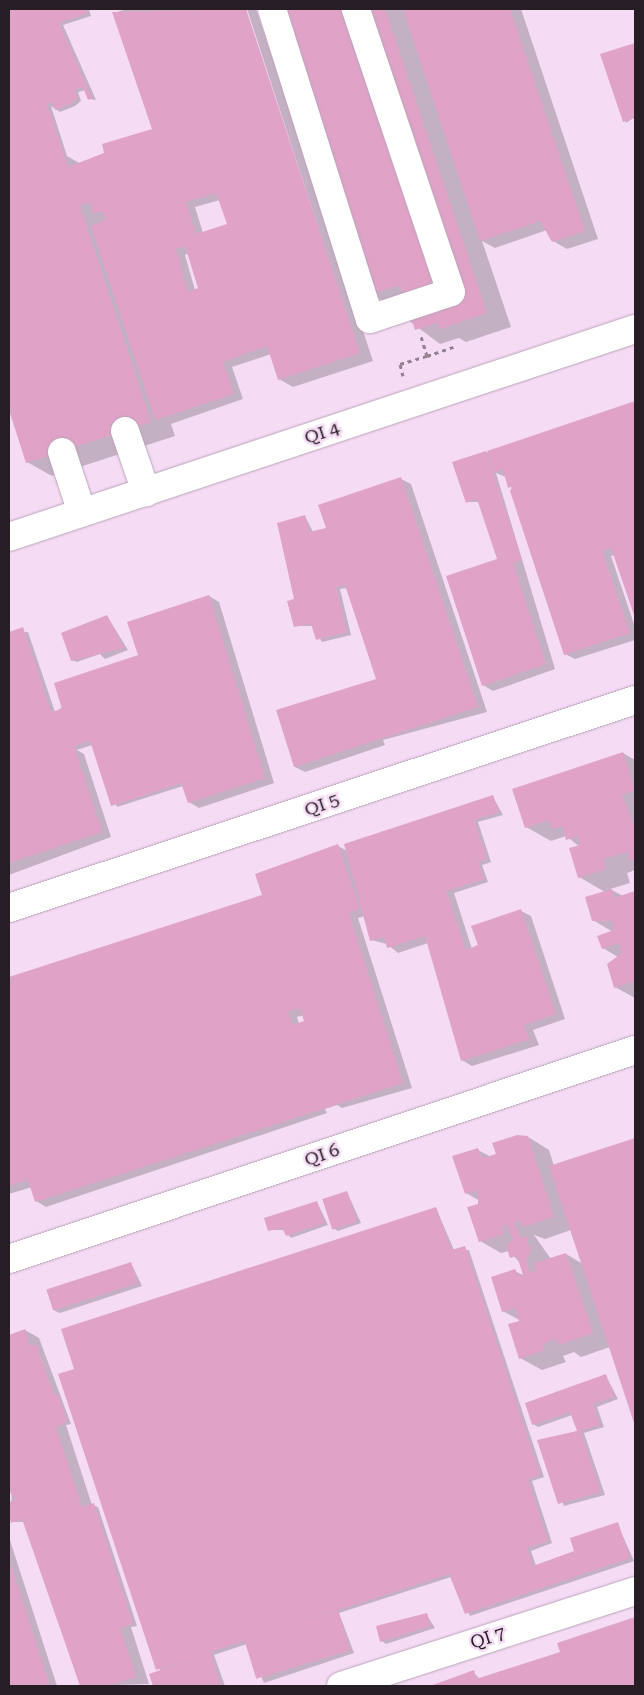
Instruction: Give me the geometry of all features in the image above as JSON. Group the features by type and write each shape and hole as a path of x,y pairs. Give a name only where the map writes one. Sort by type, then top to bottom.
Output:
{"street":[{"path":"272,9 370,319 451,292 356,9"},
{"name":"QI 4","path":"9,537 635,329"},
{"path":"125,431 146,492"},
{"path":"62,452 82,513"},
{"name":"QI 5","path":"9,908 635,700"},
{"name":"QI 6","path":"9,1259 635,1050"},
{"name":"QI 7","path":"341,1686 635,1591"}],"path":[{"path":"420,333 428,356"},
{"path":"412,403 400,364 453,348"}],"building":[{"path":"9,9 86,9 87,13 59,23 92,98 88,100 83,87 74,90 77,98 70,104 55,110 52,102 47,104 68,167 104,153 102,144 152,129 112,12 246,9 360,353 278,380 267,346 223,362 234,394 155,420 91,226 106,219 103,211 94,214 90,202 80,206 151,422 26,463 9,410","holes":["216,193 227,224 196,234 186,202","185,246 198,288 188,292 176,249"]},
{"path":"280,9 385,9 487,313 440,329 438,323 415,330 400,285 371,294"},
{"path":"403,9 510,9 585,231 552,242 540,221 480,241"},
{"path":"635,43 635,118 623,122 600,54"},
{"path":"635,401 635,618 611,548 602,551 630,633 564,655 510,491 513,486 508,488 503,469 494,473 487,451"},
{"path":"486,451 522,560 513,563 546,664 482,686 446,576 497,559 477,499 466,503 452,462"},
{"path":"401,477 478,707 294,767 276,710 376,679 345,585 336,587 347,632 316,640 311,624 294,627 287,601 294,599 277,523 305,515 309,532 326,528 318,505"},
{"path":"209,595 265,778 188,803 181,783 111,806 90,741 74,746 102,832 9,863 9,632 23,627 51,712 62,709 54,683 138,655 127,622"},
{"path":"107,615 124,648 71,661 61,633"},
{"path":"623,752 635,790 622,795 635,827 635,859 629,861 627,852 603,859 606,869 578,878 569,848 580,845 578,836 566,840 562,826 553,829 549,820 525,828 512,789"},
{"path":"493,795 499,812 474,820 487,859 478,862 484,879 446,891 466,950 478,945 471,926 521,909 556,1014 524,1025 530,1039 461,1061 425,936 387,948 384,937 370,941 344,844"},
{"path":"338,844 360,909 349,913 403,1083 35,1202 28,1180 9,1186 9,977 262,895 255,874","holes":["300,1008 304,1021 292,1025 288,1012"]},
{"path":"612,889 614,898 635,891 635,981 614,988 607,964 622,953 619,943 602,949 597,936 614,930 612,921 592,921 585,897"},
{"path":"517,1135 528,1136 554,1217 523,1227 520,1221 514,1223 521,1238 526,1236 531,1250 526,1261 530,1273 537,1270 534,1263 566,1253 593,1333 559,1345 556,1339 543,1344 545,1350 519,1359 508,1324 519,1321 515,1308 502,1312 491,1277 515,1269 518,1276 523,1275 517,1256 510,1258 506,1246 513,1240 507,1225 501,1227 504,1234 479,1242 467,1207 478,1204 478,1196 476,1190 465,1194 452,1156 478,1148 482,1158 496,1154 492,1143"},
{"path":"635,1138 635,1426 549,1166"},
{"path":"347,1191 357,1221 332,1229 322,1199"},
{"path":"317,1201 324,1223 286,1236 282,1228 268,1231 264,1218"},
{"path":"436,1207 451,1250 465,1246 540,1475 528,1479 548,1541 527,1548 533,1566 574,1551 570,1538 618,1522 630,1558 465,1614 449,1574 210,1652 221,1686 153,1686 149,1674 189,1660 156,1670 58,1374 74,1369 61,1329"},
{"path":"131,1262 138,1283 53,1310 46,1290"},
{"path":"25,1329 30,1346 36,1344 54,1395 58,1394 67,1421 56,1428 82,1507 94,1503 133,1624 120,1628 136,1677 107,1686 80,1686 22,1519 11,1523 9,1516 9,1502 16,1500 9,1491 9,1335"},
{"path":"606,1374 614,1397 593,1404 600,1425 580,1431 601,1492 558,1504 537,1440 577,1431 570,1412 532,1425 525,1403"},
{"path":"9,1559 22,1599 50,1686 9,1686"},
{"path":"338,1611 350,1650 256,1679 244,1640"},
{"path":"427,1613 431,1626 380,1642 376,1626"},
{"path":"635,1617 635,1686 430,1686 474,1670 476,1679 560,1652 557,1643"}]}
